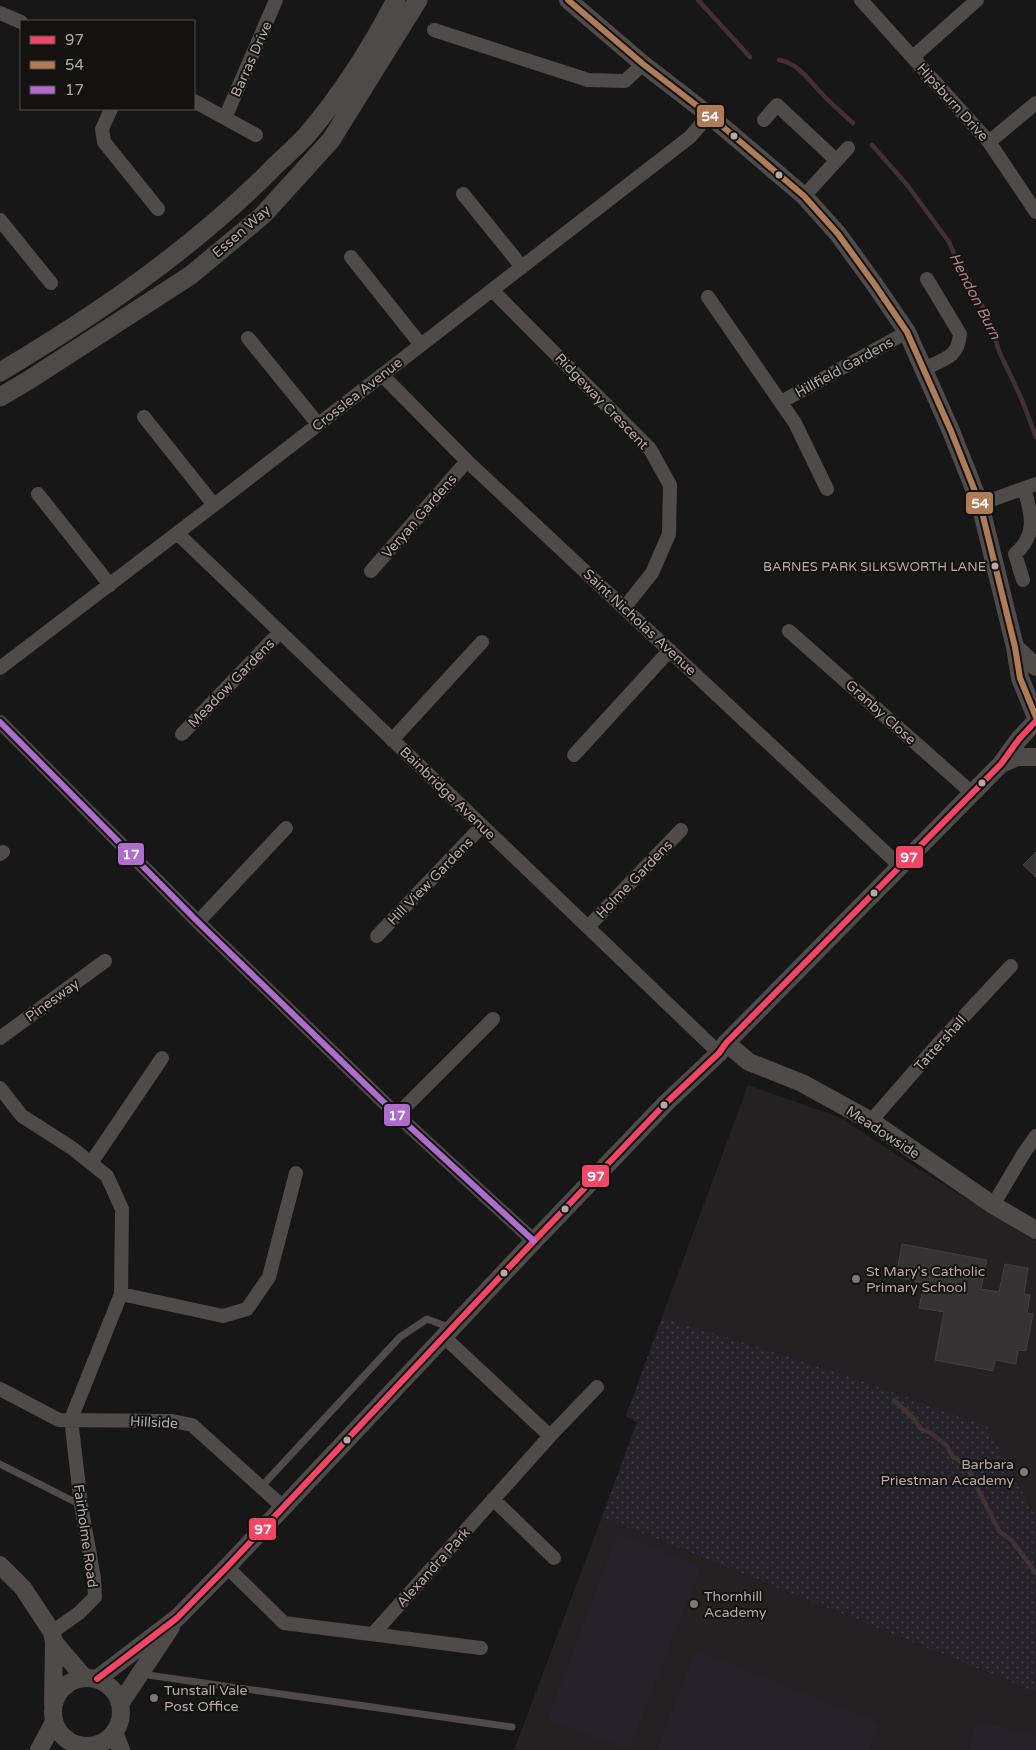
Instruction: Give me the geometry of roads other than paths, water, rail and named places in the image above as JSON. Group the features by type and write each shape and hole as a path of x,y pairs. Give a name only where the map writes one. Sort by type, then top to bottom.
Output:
{"main road":[{"name":"Essen Way","path":"0,372 125,293 188,246 240,200 305,136 345,84 396,0"},
{"name":"Essen Way","path":"0,397 191,275 262,215 331,140 418,0"}],"street":[{"name":"Barras Drive","path":"225,118 276,0"},
{"path":"568,0 643,64 709,115 804,196 844,242 875,284 906,332 924,369 980,504 1015,647 1020,678 1036,717"},
{"name":"Hipsburn Drive","path":"861,0 989,142 1036,212"},
{"path":"913,57 977,0"},
{"path":"0,13 20,22"},
{"path":"434,30 588,80 625,81 643,64"},
{"path":"195,102 256,135"},
{"path":"989,142 1036,103"},
{"path":"764,120 777,105 836,160"},
{"path":"111,110 102,129 104,142 158,209"},
{"name":"Crosslea Avenue","path":"0,668 382,376 690,137 709,115"},
{"path":"804,196 848,148"},
{"path":"463,194 522,267"},
{"path":"0,220 51,283"},
{"path":"351,257 421,345"},
{"path":"924,369 954,353 959,344 960,334 927,279"},
{"name":"Ridgeway Crescent","path":"492,290 650,449 670,485 669,534 652,573 624,608"},
{"name":"Hillfield Gardens","path":"708,297 795,423 828,490"},
{"name":"Hillfield Gardens","path":"781,402 906,332"},
{"path":"248,338 318,424"},
{"name":"Saint Nicholas Avenue","path":"382,376 468,461 900,866"},
{"path":"144,417 214,505"},
{"name":"Veryan Gardens","path":"371,572 468,461"},
{"path":"980,504 1030,487 1033,521 1032,536 1025,547 1015,554 1023,580"},
{"path":"38,494 110,585"},
{"name":"Bainbridge Avenue","path":"177,533 588,927 722,1048"},
{"name":"Granby Close","path":"789,631 972,794"},
{"name":"Meadow Gardens","path":"182,734 280,632"},
{"path":"392,740 482,642"},
{"path":"1015,647 1036,668"},
{"path":"574,755 670,650"},
{"path":"39,1750 53,1717 54,1701 60,1691 73,1680 91,1678 177,1618 228,1567 371,1416 447,1332 666,1103 1001,764 1019,739 1036,721"},
{"path":"0,722 198,922 396,1115 534,1241"},
{"path":"1001,764 1017,757 1036,757"},
{"name":"Hill View Gardens","path":"377,936 482,826"},
{"path":"198,922 286,828"},
{"name":"Holme Gardens","path":"588,927 681,830"},
{"name":"Pinesway","path":"0,1038 105,961"},
{"name":"Tattershall","path":"871,1121 938,1044 1011,966"},
{"path":"396,1115 493,1019"},
{"name":"Meadowside","path":"722,1048 749,1062 802,1083 871,1121 993,1205 1036,1230"},
{"path":"91,1163 162,1058"},
{"path":"0,1088 22,1116 72,1148 107,1176 122,1209 122,1294 71,1420"},
{"path":"993,1205 1036,1136"},
{"path":"122,1294 223,1316 247,1309 269,1277 296,1173"},
{"path":"447,1332 550,1436"},
{"name":"Alexandra Park","path":"373,1634 550,1436 597,1387"},
{"name":"Hillside","path":"0,1389 59,1420 172,1421 192,1425 284,1507"},
{"name":"Fairholme Road","path":"53,1637 95,1596 94,1578 81,1505 71,1420"},
{"path":"493,1499 554,1558"},
{"path":"0,1565 23,1588 53,1637 91,1678 108,1685 116,1693 120,1704 121,1716 114,1732 108,1739 82,1748 68,1740 58,1731 53,1717 53,1637"},
{"path":"228,1567 284,1623 481,1648"},
{"path":"120,1704 177,1618"},
{"path":"114,1732 122,1750"}],"lane":[{"path":"261,1487 400,1337 427,1318 447,1332"},
{"path":"0,1464 81,1505"},
{"path":"140,1674 512,1727"}],"waterway":[{"name":"Hendon Burn","path":"698,0 750,57"},
{"name":"Hendon Burn","path":"779,60 799,69 853,123"},
{"name":"Hendon Burn","path":"872,145 908,186 949,242 956,258 962,265 990,322 999,351 1022,400 1036,437"},
{"name":"Hendon Burn","path":"894,1400 915,1420 921,1429 931,1433 947,1446 953,1457 966,1465 999,1531 1012,1541 1036,1573"}],"place":[{"name":"BARNES PARK SILKSWORTH LANE","path":"995,566"},
{"name":"St Mary's Catholic Primary School","path":"856,1279"},
{"name":"Barbara Priestman Academy","path":"1024,1472"},
{"name":"Thornhill Academy","path":"694,1604"},
{"name":"Tunstall Vale Post Office","path":"154,1698"}]}
